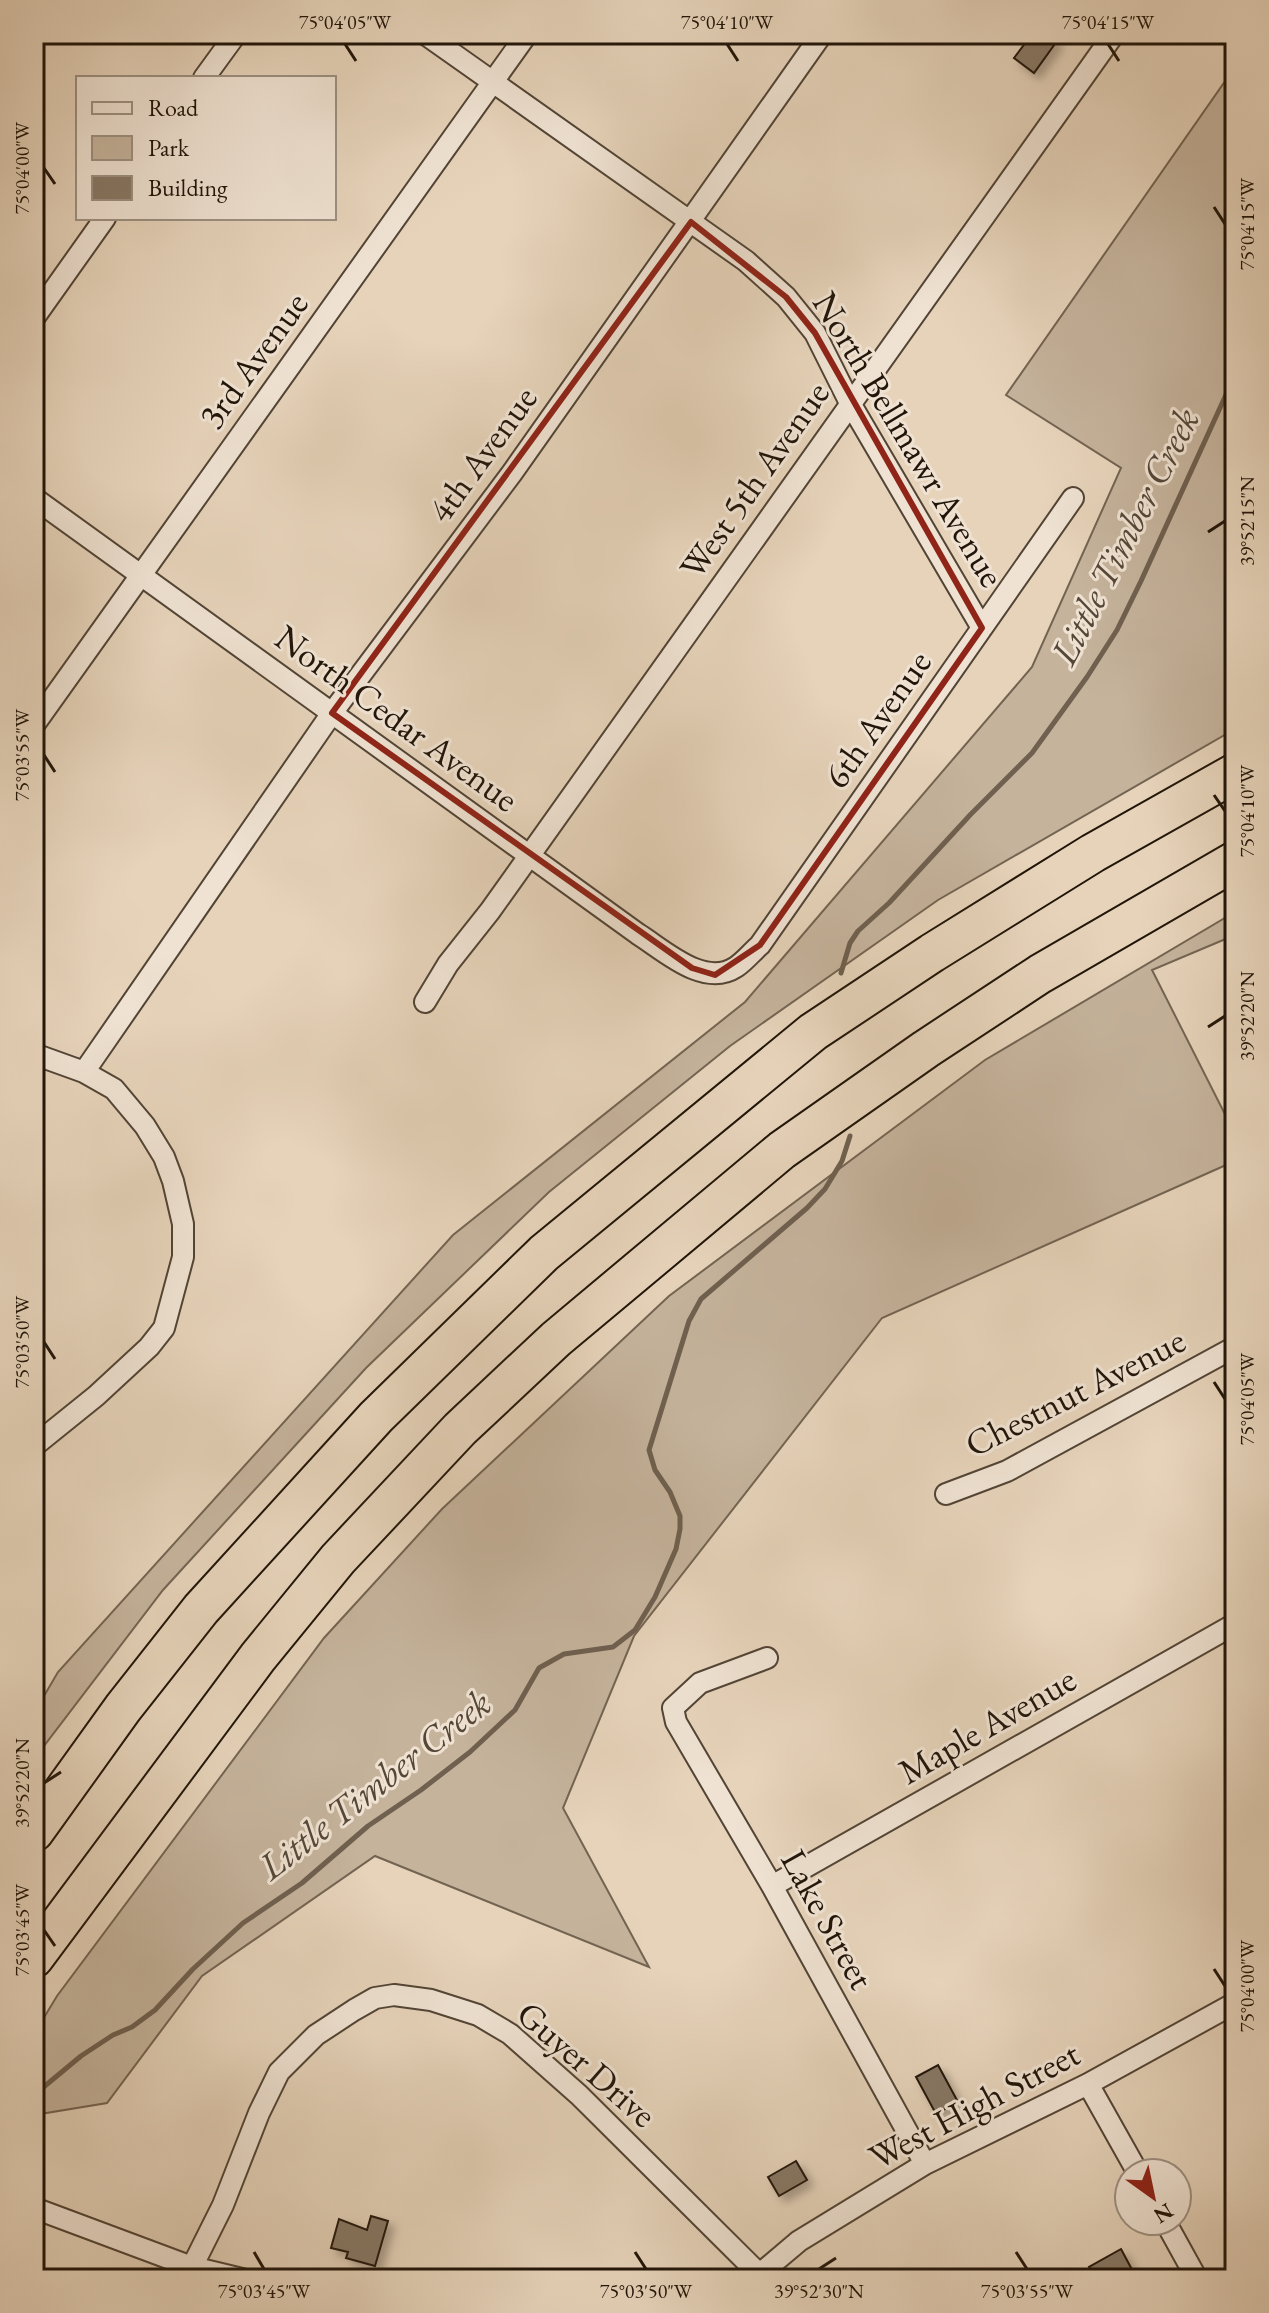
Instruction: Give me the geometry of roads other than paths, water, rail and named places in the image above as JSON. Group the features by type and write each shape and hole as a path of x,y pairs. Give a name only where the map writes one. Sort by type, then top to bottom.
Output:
{"highway":[{"path":"34,1832 123,1708 201,1609 376,1417 544,1253 813,1032 932,953 1093,853 1235,773"},
{"path":"34,1958 258,1657 338,1559 460,1429 556,1339 708,1210 794,1142 926,1049 1040,974 1235,861"}],"street":[{"path":"205,76 236,34"},
{"name":"North Bellmawr Avenue","path":"425,34 746,261 786,297 815,333 850,403 982,628"},
{"name":"3rd Avenue","path":"34,725 527,34"},
{"name":"4th Avenue","path":"84,1072 332,713 512,473 822,34"},
{"name":"West 5th Avenue","path":"425,1002 448,964 529,856 1114,34"},
{"path":"34,318 104,220"},
{"name":"North Cedar Avenue","path":"34,498 638,934 692,968 715,975 728,970"},
{"name":"6th Avenue","path":"728,970 760,945 1073,498"},
{"path":"34,1054 84,1072 114,1089 145,1126 164,1157 183,1224 183,1257 164,1328 149,1347 96,1396 34,1446"},
{"name":"Chestnut Avenue","path":"946,1494 1007,1471 1235,1347"},
{"name":"Maple Avenue","path":"772,1886 1235,1624"},
{"name":"Lake Street","path":"767,1658 700,1683 673,1708 676,1722 772,1886 925,2164"},
{"name":"Guyer Drive","path":"192,2267 223,2205 259,2113 279,2072 316,2035 375,1998 394,1995 431,2000 478,2015 510,2034 579,2095 756,2277"},
{"name":"West High Street","path":"756,2277 799,2241 925,2164 1088,2084 1235,2003"},
{"path":"1088,2084 1129,2157"},
{"path":"34,2208 192,2267 242,2279"},
{"path":"1174,2237 1197,2279"}],"waterway":[{"name":"Little Timber Creek","path":"841,973 850,943 858,931 889,903 1032,753 1087,677 1117,630 1235,375"},
{"name":"Little Timber Creek","path":"34,2095 81,2056 155,2010 193,1969 243,1923 302,1883 368,1826 470,1752 515,1710 539,1668 564,1654 613,1647 635,1630 655,1597 676,1549 680,1529 680,1516 670,1492 655,1470 649,1450 689,1321 701,1299 825,1189 842,1161 850,1136"}]}
